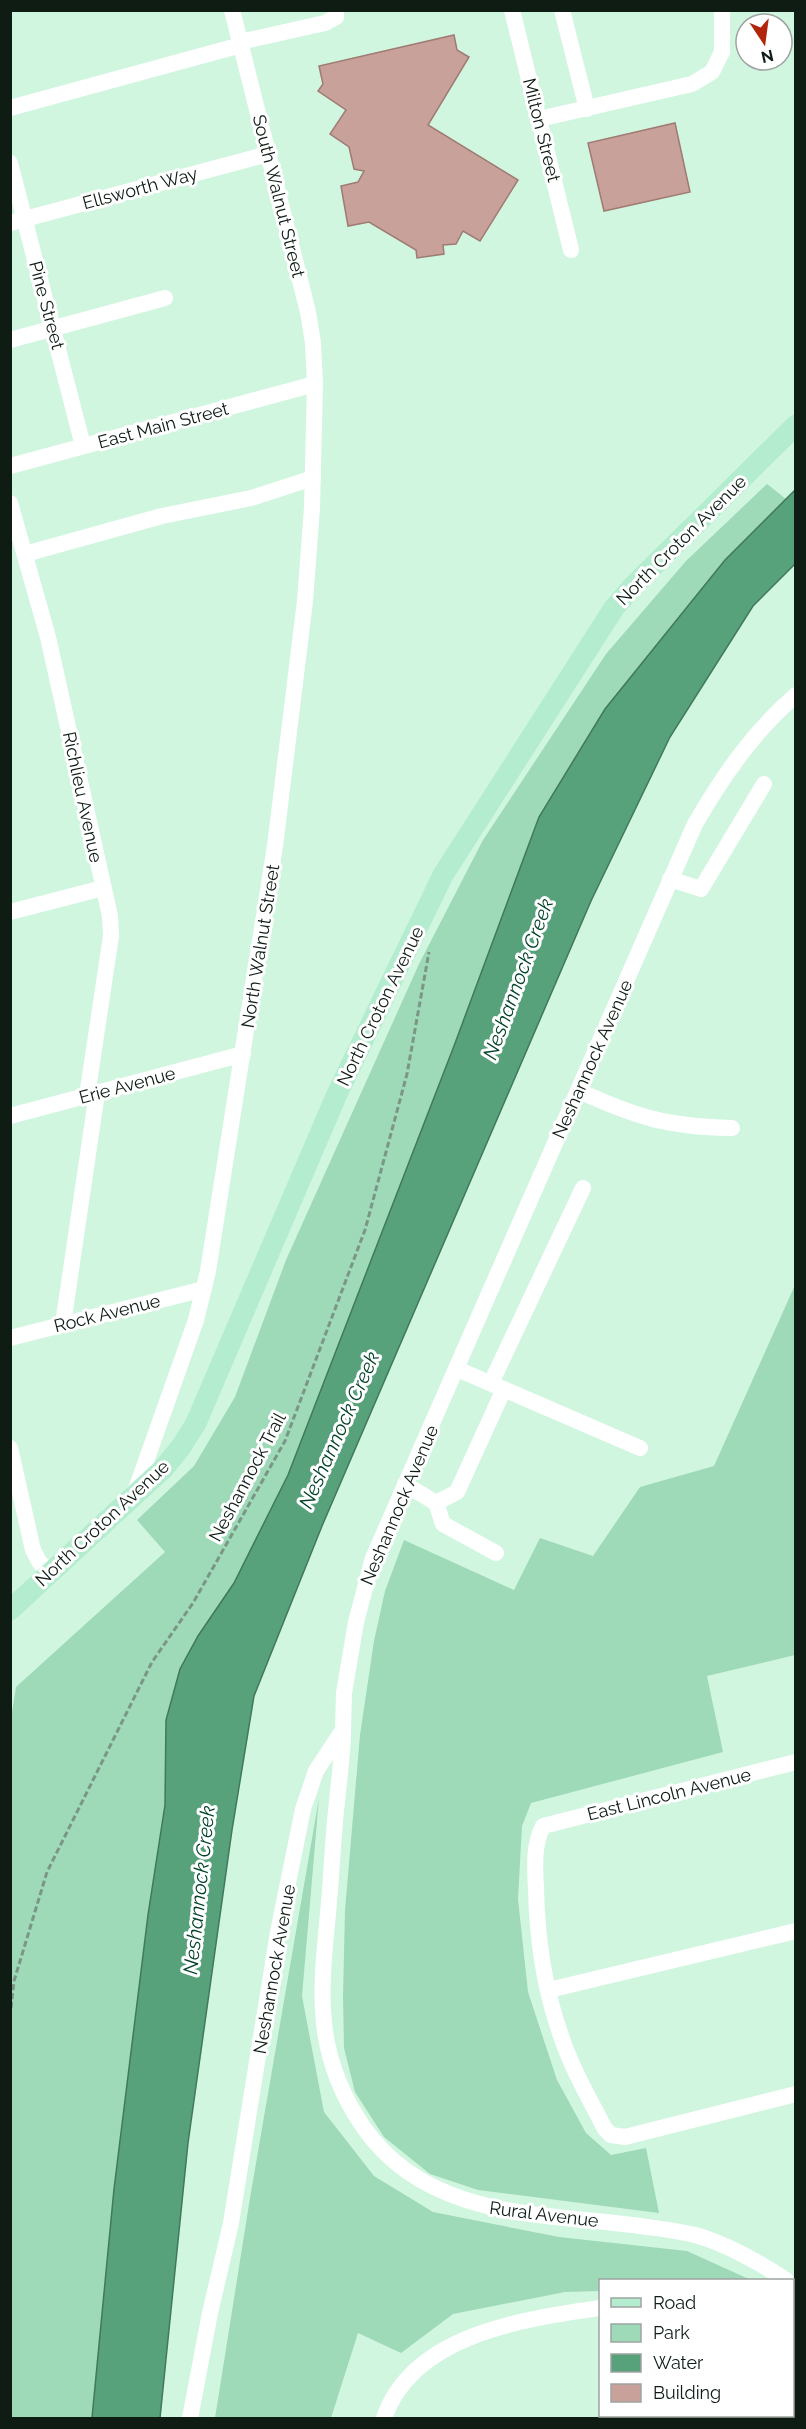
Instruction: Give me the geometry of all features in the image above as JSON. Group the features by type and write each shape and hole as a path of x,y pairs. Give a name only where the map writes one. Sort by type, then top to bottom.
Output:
{"main road":[{"name":"North Croton Avenue","path":"10,1610 163,1469 181,1447 195,1423 337,1094 443,875 614,608 632,587 795,425"}],"street":[{"name":"South Walnut Street","path":"232,10 308,312 313,343 315,384"},
{"path":"10,108 240,44 325,23 336,17 336,10"},
{"name":"Milton Street","path":"512,10 571,250"},
{"path":"562,10 587,109"},
{"path":"539,120 692,84 712,72 722,52 722,10"},
{"name":"Ellsworth Way","path":"17,221 268,154"},
{"name":"Pine Street","path":"10,163 17,221 53,328 83,446"},
{"path":"10,340 165,298"},
{"name":"East Main Street","path":"10,466 315,384"},
{"name":"North Walnut Street","path":"134,1496 163,1416 204,1289 243,1054 275,846 305,601 313,478 315,384"},
{"path":"25,554 162,516 250,498 313,478"},
{"name":"Richlieu Avenue","path":"10,503 53,660 110,916 111,936 63,1324"},
{"name":"Neshannock Avenue","path":"190,2418 210,2313 231,2223 278,1932 303,1809 316,1771 330,1746 343,1730 344,1693 362,1596 373,1558 695,824 741,752 795,697"},
{"path":"670,879 701,889 764,784"},
{"path":"10,912 103,888"},
{"name":"Erie Avenue","path":"10,1116 243,1054"},
{"path":"579,1091 636,1116 663,1123 732,1128"},
{"path":"436,1503 457,1492 497,1386 583,1188"},
{"name":"Rock Avenue","path":"10,1338 204,1289"},
{"path":"457,1369 640,1448"},
{"path":"11,1457 33,1550 40,1563 51,1572"},
{"path":"405,1484 436,1503 443,1524 496,1553"},
{"name":"Rural Avenue","path":"343,1730 322,1969 323,2011 328,2052 337,2082 351,2110 370,2137 412,2175 442,2192 474,2204 507,2211 588,2219 691,2234 734,2249 784,2279"},
{"name":"East Lincoln Avenue","path":"549,1990 541,1955 534,1856 538,1835 543,1826 795,1762"},
{"path":"795,1931 549,1990 560,2033 580,2080 605,2129 614,2136 626,2138 795,2094"},
{"path":"384,2418 394,2396 406,2379 434,2356 484,2331 545,2316 599,2308"}],"path":[{"name":"Neshannock Trail","path":"10,2017 15,1982 47,1872 152,1662 193,1603 285,1441 315,1365 369,1218 407,1074 430,943"}],"green space":[{"path":"767,484 786,499 725,560 605,709 539,817 454,1046 288,1475 234,1583 198,1636 166,1720 165,1805 148,1915 114,2189 92,2418 11,2418 10,1725 16,1687 165,1552 137,1520 194,1466 235,1397 286,1260 419,964 483,840 606,654 686,561"},
{"path":"795,1285 795,1655 707,1676 723,1752 531,1803 522,1826 518,1899 528,1992 557,2080 586,2133 611,2155 646,2148 659,2213 478,2190 430,2174 384,2137 355,2092 344,2048 345,1910 360,1735 374,1641 385,1591 404,1540 514,1590 540,1538 593,1556 640,1487 714,1466"},
{"path":"319,1798 302,1996 324,2112 374,2176 433,2212 559,2237 687,2251 749,2279 599,2279 599,2291 565,2292 453,2314 401,2353 358,2333 331,2418 215,2418 250,2198"}],"water":[{"name":"Neshannock Creek","path":"795,490 795,564 753,606 670,737 591,901 322,1526 254,1696 232,1830 188,2143 160,2418 92,2418 114,2189 148,1915 165,1805 166,1720 180,1669 198,1636 234,1583 288,1475 454,1046 539,817 605,709 725,560"}],"building":[{"path":"454,35 457,50 469,57 428,125 518,180 480,241 463,231 456,244 443,245 444,254 417,258 416,250 369,222 348,226 341,186 358,182 364,171 354,169 349,147 330,134 346,110 318,91 323,84 319,66"},
{"path":"675,123 690,192 604,211 588,143"}]}
